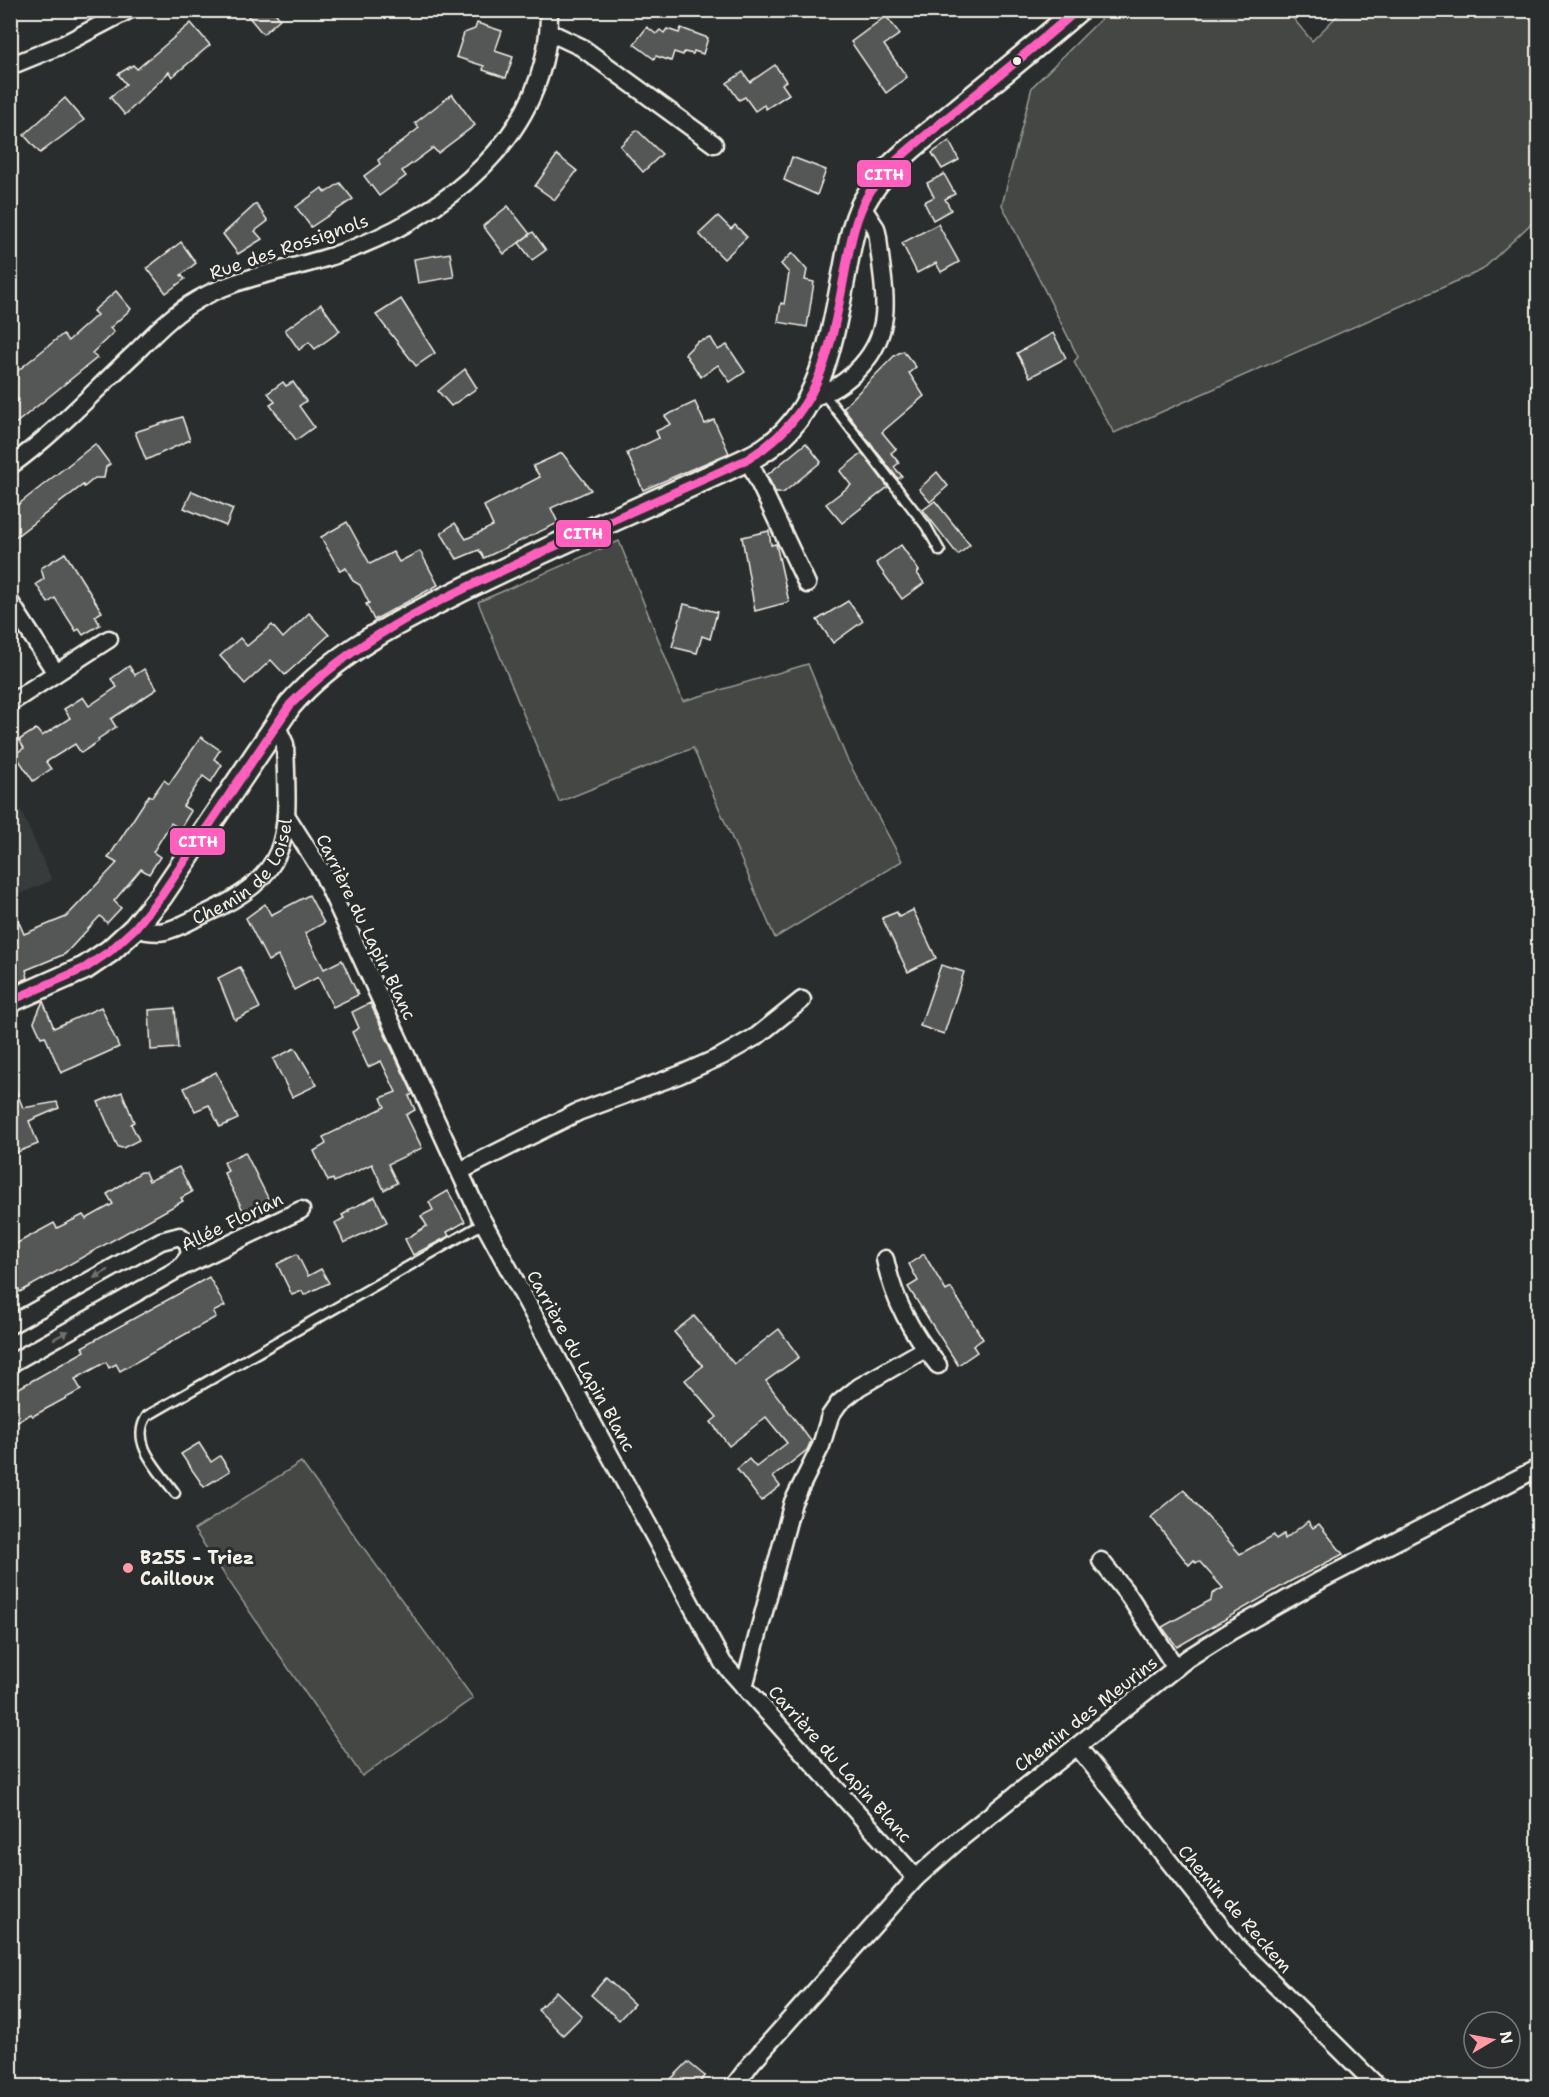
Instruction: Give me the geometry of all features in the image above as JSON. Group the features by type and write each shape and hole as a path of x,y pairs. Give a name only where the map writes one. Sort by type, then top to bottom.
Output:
{"street":[{"path":"10,66 64,44 129,10"},
{"name":"Rue des Rossignols","path":"10,466 48,435 165,324 190,304 233,283 324,258 379,237 424,212 473,176 503,147 530,104 545,60 549,10"},
{"name":"Chemin de Loisel","path":"10,1001 85,969 110,951 135,928 161,896 273,726 312,681 350,650 381,632 547,549 748,459 778,440 816,397 851,240 862,207 879,178 1078,10"},
{"path":"549,32 581,47 714,144"},
{"path":"816,397 852,376 873,353 883,333 885,313 878,237 876,228 862,207"},
{"path":"748,459 807,584"},
{"path":"10,602 56,673"},
{"path":"10,703 109,639"},
{"name":"Chemin de Loisel","path":"135,928 152,934 170,930 211,911 255,886 270,869 282,850 286,815 285,744 280,733 273,726"},
{"name":"Carrière du Lapin Blanc","path":"286,815 322,872 484,1223 715,1648 744,1688 874,1828 916,1878"},
{"path":"460,1171 578,1112 722,1056 757,1036 802,1000"},
{"name":"Allée Florian","path":"10,1364 180,1268 301,1210"},
{"path":"10,1325 168,1239 180,1236 188,1243 190,1255 180,1268"},
{"path":"885,1259 890,1282 900,1308 925,1349 938,1365"},
{"path":"744,1688 793,1502 821,1446 830,1416 846,1396 925,1349"},
{"name":"Chemin des Meurins","path":"734,2086 752,2062 916,1878 960,1839 1176,1668 1231,1631 1279,1604 1539,1468"},
{"path":"1101,1561 1129,1596 1176,1668"},
{"name":"Chemin de Reckem","path":"1077,1746 1238,1948 1377,2086"}],"lane":[{"path":"816,397 926,526 940,552"},
{"path":"175,1493 141,1444 140,1427 147,1416 484,1223"}],"shaded area":[{"path":"1109,11 1287,11 1312,41 1342,11 1538,11 1538,217 1482,270 1114,433 1074,362 1078,357 1002,205 1032,87"},
{"path":"619,541 683,701 808,664 847,759 902,861 775,938 693,748 559,802 478,602"},
{"path":"11,788 52,880 10,898"},
{"path":"301,1462 473,1698 362,1776 194,1530"}],"building":[{"path":"243,10 273,10 280,19 263,34"},
{"path":"886,16 900,34 884,45 907,77 886,93 851,42"},
{"path":"191,23 210,45 172,77 169,72 125,115 110,97 126,84 118,74 133,65 137,69"},
{"path":"477,23 502,31 495,51 513,57 506,78 483,70 484,66 456,57 464,33 475,29"},
{"path":"647,27 656,34 660,30 664,33 667,29 679,33 681,28 708,38 703,54 694,51 693,54 684,52 683,55 674,52 671,61 656,56 654,59 634,44"},
{"path":"775,65 786,81 782,84 789,94 766,109 764,105 755,111 745,97 739,100 727,83 743,72 750,82"},
{"path":"452,94 475,125 438,153 433,148 402,171 406,176 379,196 364,176 380,164 378,160 419,128 415,123"},
{"path":"65,98 84,120 40,153 24,135"},
{"path":"637,130 662,154 643,172 620,146"},
{"path":"949,141 959,160 942,169 932,153"},
{"path":"557,155 577,171 555,200 535,186"},
{"path":"792,157 826,170 817,195 784,180"},
{"path":"944,174 955,194 945,199 951,210 933,220 924,202 934,197 927,183"},
{"path":"340,183 353,199 311,227 296,207 322,188 325,193"},
{"path":"256,204 268,221 255,231 262,239 238,254 223,234"},
{"path":"508,206 530,234 504,254 483,226"},
{"path":"718,216 731,229 735,225 747,237 724,259 699,234"},
{"path":"938,224 959,262 941,272 936,263 917,273 902,243"},
{"path":"533,232 546,250 532,260 519,243"},
{"path":"181,242 196,263 181,275 185,279 166,293 147,268"},
{"path":"450,253 454,277 418,283 414,259"},
{"path":"792,253 807,270 805,280 814,282 807,327 778,322 781,303 784,304 789,273 781,264"},
{"path":"116,291 131,309 110,328 114,332 92,353 97,358 10,428 10,407 19,400 10,390 10,377 63,334 68,341 97,315 93,311"},
{"path":"401,299 435,353 416,366 376,315"},
{"path":"321,304 340,331 315,349 309,342 299,350 285,330"},
{"path":"1053,333 1066,358 1030,377 1017,353"},
{"path":"711,338 718,350 727,345 745,372 730,382 718,365 701,377 685,354 697,342"},
{"path":"903,351 916,367 909,373 924,396 882,432 896,449 891,453 899,463 894,467 902,476 898,479 843,408 895,355"},
{"path":"465,369 477,388 451,406 438,391"},
{"path":"283,382 286,386 293,382 306,401 299,406 314,427 296,440 270,405 275,402 268,393"},
{"path":"695,402 705,424 714,420 729,453 643,490 627,453 659,438 656,431 671,424 665,416"},
{"path":"182,417 190,440 146,460 135,432"},
{"path":"806,443 821,462 783,493 776,493 767,475"},
{"path":"95,444 110,464 106,467 104,478 95,478 84,487 83,485 10,541 10,511"},
{"path":"562,453 591,490 551,508 558,523 484,558 479,550 457,559 441,533 455,523 466,539 493,526 484,506 540,477 533,466"},
{"path":"862,453 888,487 842,523 826,504 851,485 840,471"},
{"path":"937,472 948,486 930,502 919,489"},
{"path":"192,491 233,509 226,526 184,508"},
{"path":"935,501 970,545 958,555 923,510"},
{"path":"347,522 370,564 393,552 399,562 420,551 438,585 374,620 360,585 353,581 346,568 340,571 321,537"},
{"path":"769,531 771,545 776,544 789,602 755,611 742,537"},
{"path":"901,545 919,571 917,573 924,583 902,599 876,563"},
{"path":"65,553 102,612 95,616 100,625 83,635 79,629 76,631 55,598 48,603 36,584 44,579 41,568"},
{"path":"848,601 863,621 833,643 817,620"},
{"path":"684,604 717,612 710,639 702,636 697,653 672,647"},
{"path":"309,613 329,635 285,675 271,660 245,684 220,656 240,638 247,646 272,625 283,638"},
{"path":"129,666 135,675 144,669 157,689 111,719 116,727 81,753 75,744 46,762 51,769 33,781 15,754 24,748 19,740 36,729 42,736 70,718 64,709 83,697 89,706 117,687 111,679"},
{"path":"201,737 220,750 214,759 222,765 211,782 203,776 183,806 191,811 180,829 171,823 153,852 160,857 149,874 141,869 114,901 121,908 107,923 100,916 65,954 26,970 28,978 10,986 10,902 24,934 66,917 117,863 108,858 149,795 152,797 164,780 169,784"},
{"path":"309,895 324,923 305,933 324,969 342,960 358,995 333,1007 318,977 294,990 278,956 268,961 246,918 265,904 271,915"},
{"path":"913,910 936,958 908,972 882,918 897,912 899,917"},
{"path":"941,965 964,972 944,1034 920,1026"},
{"path":"240,967 260,1008 235,1020 218,978"},
{"path":"43,1001 54,1028 101,1007 119,1047 61,1073 45,1036 41,1037 34,1022"},
{"path":"370,1003 413,1094 409,1096 415,1110 406,1115 422,1148 388,1164 397,1183 384,1190 372,1164 334,1182 333,1179 328,1181 314,1151 326,1144 323,1137 385,1107 381,1098 396,1092 381,1061 368,1067 352,1032 359,1028 352,1012"},
{"path":"175,1008 178,1048 151,1050 149,1010"},
{"path":"295,1048 317,1085 292,1097 273,1059"},
{"path":"216,1072 238,1119 220,1127 209,1105 195,1111 184,1088"},
{"path":"15,1088 23,1108 57,1102 59,1108 29,1121 38,1144 10,1155 10,1127 15,1125 10,1089"},
{"path":"122,1092 134,1122 131,1124 139,1140 123,1148 118,1147 98,1102"},
{"path":"245,1152 271,1204 266,1206 270,1213 252,1222 249,1215 246,1216 224,1173 228,1171 224,1162"},
{"path":"179,1167 192,1192 181,1198 183,1201 20,1292 17,1285 10,1289 10,1247 54,1223 57,1228 83,1215 86,1219 113,1204 107,1194 141,1172 145,1172 149,1181"},
{"path":"448,1191 465,1222 447,1232 449,1236 413,1255 405,1239 427,1226 421,1216 433,1210 429,1202"},
{"path":"375,1197 387,1222 344,1243 335,1223 344,1218 342,1215 348,1210"},
{"path":"297,1254 308,1276 321,1269 329,1283 304,1295 302,1291 292,1295 277,1264"},
{"path":"924,1254 946,1291 951,1288 983,1339 973,1346 977,1352 958,1365 908,1287 918,1281 909,1264"},
{"path":"209,1277 225,1306 213,1312 216,1317 120,1371 116,1364 109,1368 106,1362 75,1379 81,1390 33,1416 31,1414 10,1425 10,1393 85,1351 82,1347"},
{"path":"694,1316 734,1364 779,1329 799,1357 766,1381 811,1441 807,1450 773,1477 780,1486 761,1501 737,1469 749,1459 756,1467 787,1443 766,1417 729,1446 711,1422 717,1417 685,1380 703,1366 674,1332"},
{"path":"199,1443 211,1462 220,1456 230,1471 204,1487 181,1454"},
{"path":"1184,1490 1240,1554 1274,1535 1276,1539 1284,1534 1285,1539 1308,1521 1313,1528 1319,1524 1343,1554 1289,1582 1177,1647 1162,1627 1211,1600 1212,1594 1223,1588 1199,1561 1196,1563 1194,1560 1189,1565 1151,1517"},
{"path":"606,1978 634,2004 619,2020 591,1995"},
{"path":"556,1991 582,2016 563,2035 538,2010"},
{"path":"688,2062 705,2076 697,2086 664,2086"}],"transit line":[{"name":"CITH","path":"10,1001 85,968 110,951 135,928 161,896 290,705 340,661 394,625 452,594 748,459 773,441 792,422 807,401 818,378 834,328 854,230 871,190 907,151 1077,10"}],"place":[{"name":"B255 - Triez Cailloux","path":"128,1568"}]}
